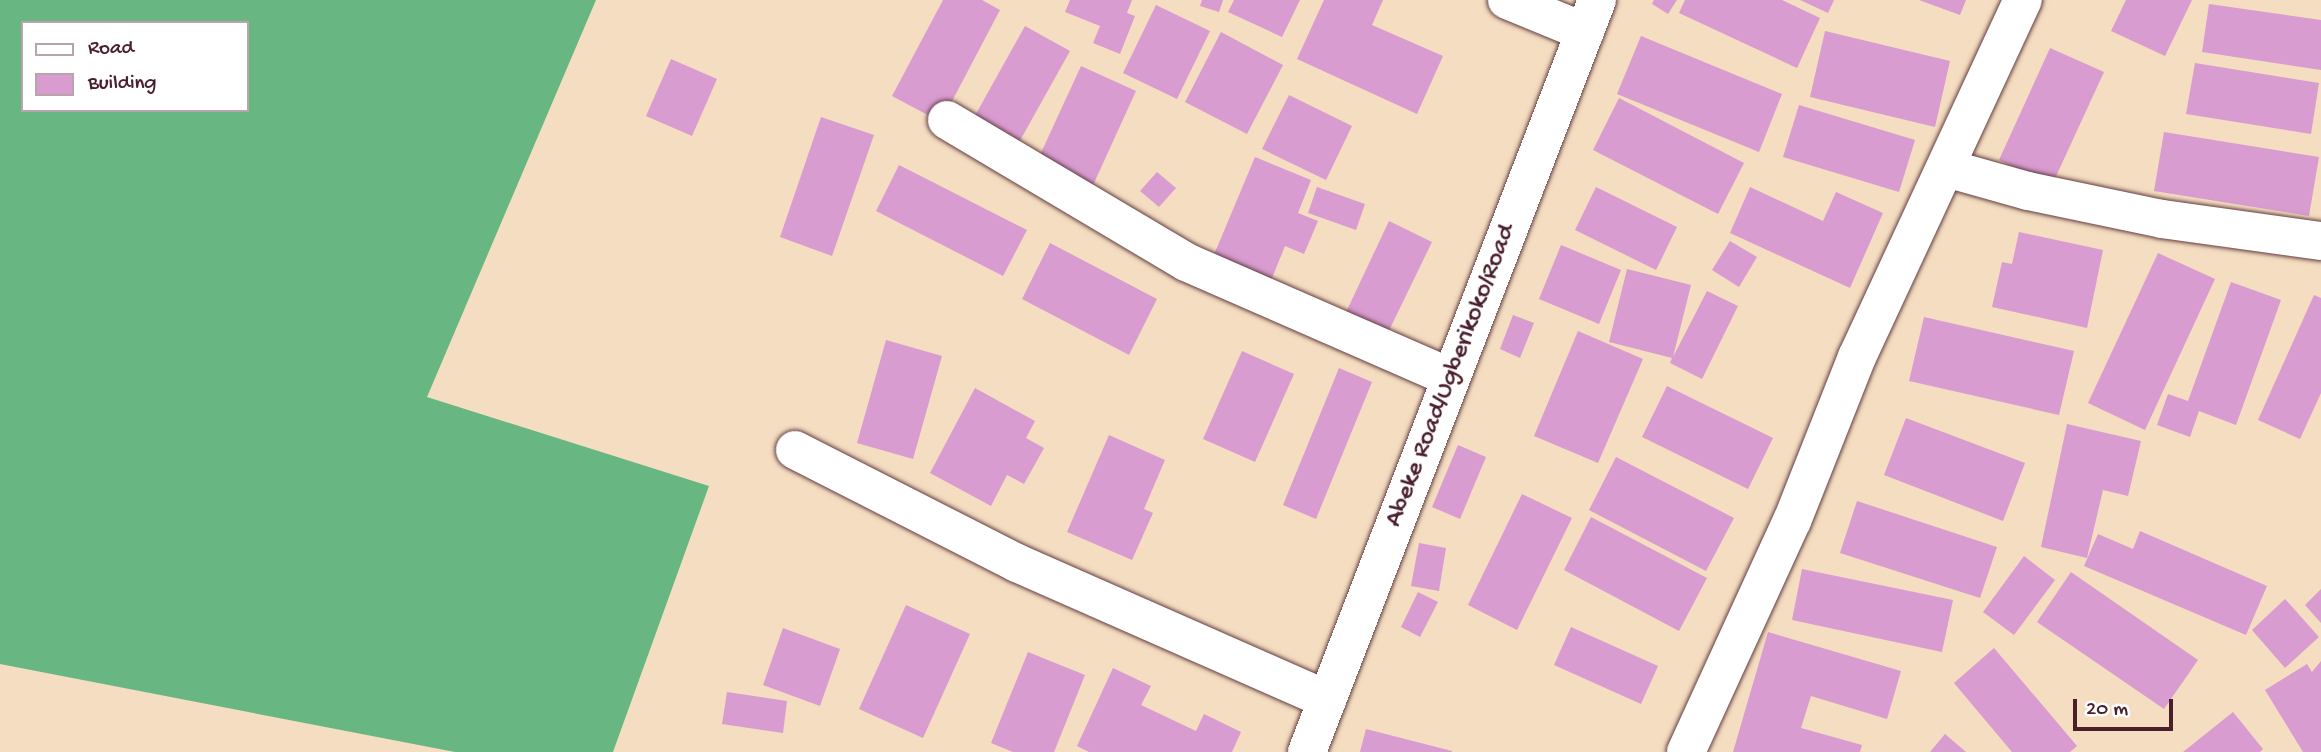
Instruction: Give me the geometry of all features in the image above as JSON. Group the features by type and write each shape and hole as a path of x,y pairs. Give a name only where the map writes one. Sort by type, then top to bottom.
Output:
{"street":[{"path":"1507,0 1591,16"},
{"path":"1686,752 1792,521 1857,357 2023,0"},
{"name":"Abeke Road/Ugberikoko/Road","path":"1307,752 1449,377 1591,16"},
{"path":"947,120 1186,262 1449,377"},
{"path":"1946,168 2028,191 2162,219 2321,241"},
{"path":"795,450 1017,563 1327,700"}],"green space":[{"path":"0,0 596,0 427,397 709,486 613,752 455,752 0,664"}],"building":[{"path":"943,0 982,0 1000,10 941,122 892,96"},
{"path":"1070,0 1132,0 1127,13 1135,16 1120,54 1093,43 1100,26 1065,12"},
{"path":"1202,0 1223,0 1219,12 1200,6"},
{"path":"1234,0 1300,0 1282,37 1228,12"},
{"path":"1324,0 1383,0 1372,25 1443,56 1417,114 1297,59"},
{"path":"1654,0 1677,0 1668,14 1652,4"},
{"path":"1685,0 1782,0 1820,18 1797,68 1679,13"},
{"path":"1800,0 1834,0 1828,13"},
{"path":"1919,0 1966,0 1960,15"},
{"path":"2126,0 2192,0 2165,56 2111,31"},
{"path":"2209,4 2321,20 2321,70 2202,52"},
{"path":"1156,5 1210,31 1177,99 1123,73"},
{"path":"1025,26 1070,51 1012,155 967,130"},
{"path":"1825,31 1950,61 1935,127 1810,97"},
{"path":"1221,32 1283,65 1247,134 1185,102"},
{"path":"1641,36 1782,94 1759,152 1617,94"},
{"path":"2050,48 2104,72 2052,185 1999,160"},
{"path":"671,59 717,79 692,136 646,116"},
{"path":"2195,63 2319,83 2311,134 2186,114"},
{"path":"1081,66 1136,91 1089,194 1034,168"},
{"path":"1289,95 1352,126 1326,180 1262,149"},
{"path":"1619,98 1744,163 1718,214 1593,150"},
{"path":"1799,105 1915,140 1899,192 1783,157"},
{"path":"821,117 874,135 832,256 780,237"},
{"path":"2164,132 2319,157 2309,216 2154,191"},
{"path":"1255,157 1311,180 1298,213 1318,221 1304,254 1285,246 1266,293 1208,269"},
{"path":"899,165 1027,230 1003,276 876,211"},
{"path":"1157,172 1176,188 1159,207 1140,191"},
{"path":"1317,187 1365,204 1356,230 1308,213"},
{"path":"1596,187 1677,227 1656,270 1575,230"},
{"path":"1750,187 1823,221 1836,192 1883,213 1850,288 1730,233"},
{"path":"1389,221 1432,242 1381,347 1339,327"},
{"path":"2019,232 2103,250 2087,328 1992,307 2002,262 2012,264"},
{"path":"1730,241 1757,257 1739,287 1712,270"},
{"path":"1050,243 1157,299 1129,355 1022,299"},
{"path":"1561,245 1621,270 1599,324 1539,299"},
{"path":"2158,253 2215,279 2145,430 2088,403"},
{"path":"1627,269 1691,285 1673,357 1707,291 1738,306 1702,379 1670,363 1672,358 1609,342"},
{"path":"2231,282 2281,300 2236,425 2199,411 2190,437 2157,425 2168,394 2188,401"},
{"path":"2314,295 2321,298 2321,393 2300,439 2258,420"},
{"path":"1513,315 1534,323 1520,358 1500,349"},
{"path":"1924,317 2074,351 2059,415 1909,381"},
{"path":"1578,331 1643,359 1598,463 1534,436"},
{"path":"886,340 942,356 913,459 857,443"},
{"path":"1242,351 1294,374 1255,462 1203,439"},
{"path":"1339,368 1372,382 1316,519 1283,505"},
{"path":"1667,386 1773,438 1748,489 1642,437"},
{"path":"975,388 1035,421 1026,438 1044,448 1024,484 1007,475 991,506 930,473"},
{"path":"1906,418 2025,463 2003,521 1884,475"},
{"path":"2067,424 2141,441 2128,496 2103,490 2087,558 2041,547"},
{"path":"1109,435 1165,460 1144,509 1153,513 1132,560 1067,532"},
{"path":"1458,445 1486,457 1460,519 1432,507"},
{"path":"1616,457 1734,518 1706,571 1589,510"},
{"path":"1522,494 1572,518 1517,630 1468,605"},
{"path":"1857,501 1997,547 1980,598 1840,553"},
{"path":"1591,517 1707,578 1679,631 1564,570"},
{"path":"2140,531 2267,586 2246,635 2084,566 2098,534 2133,549"},
{"path":"1419,543 1446,548 1439,591 1411,586"},
{"path":"2024,556 2055,580 2014,635 1983,612"},
{"path":"1802,569 1953,600 1942,652 1792,620"},
{"path":"2071,572 2198,660 2164,709 2037,622"},
{"path":"2321,589 2321,623 2305,605"},
{"path":"1418,592 1438,602 1420,637 1401,627"},
{"path":"2285,599 2319,637 2285,668 2252,630"},
{"path":"906,605 970,634 923,738 859,709"},
{"path":"1571,627 1658,666 1641,704 1554,665"},
{"path":"783,628 840,649 820,706 763,685"},
{"path":"1768,632 1901,671 1887,719 1811,696 1801,728 1862,745 1860,752 1733,752"},
{"path":"1994,648 2077,746 2070,752 2012,752 1954,683"},
{"path":"1028,652 1085,675 1054,752 1013,752 991,743"},
{"path":"2321,661 2321,752 2303,752 2265,690 2307,664 2312,672"},
{"path":"1113,668 1151,686 1141,705 1196,731 1204,714 1241,732 1232,752 1089,752 1077,746"},
{"path":"727,692 787,701 783,733 722,724"},
{"path":"2233,712 2263,749 2260,752 2183,752"},
{"path":"1366,729 1452,751 1452,752 1360,752"},
{"path":"1945,734 1966,752 1930,752"}]}
